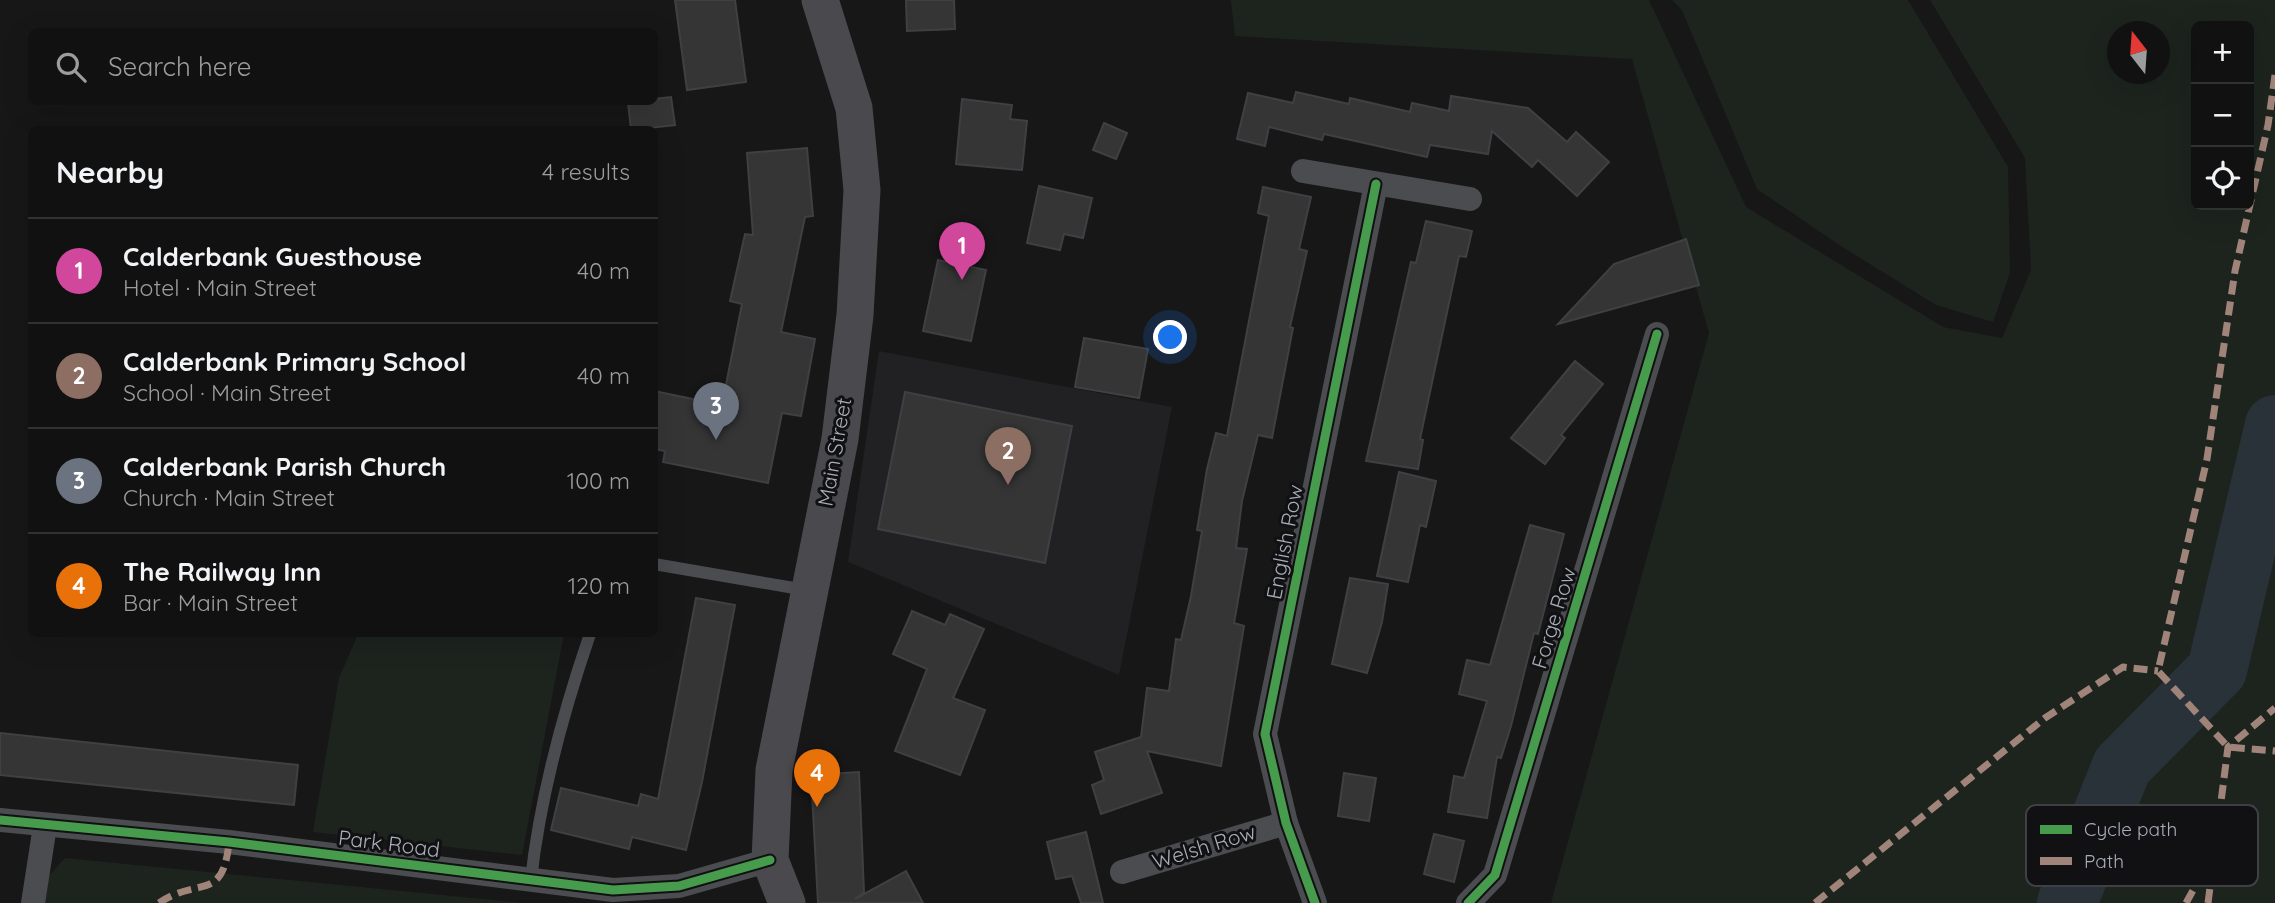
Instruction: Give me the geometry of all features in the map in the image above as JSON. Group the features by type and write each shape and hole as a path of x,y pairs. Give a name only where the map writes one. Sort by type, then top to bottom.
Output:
{"main road":[{"name":"Main Street","path":"787,903 770,860 774,770 840,439 855,315 862,190 854,108 820,0"}],"street":[{"path":"1303,171 1470,199"},
{"name":"English Row","path":"1315,903 1286,823 1265,734 1376,184"},
{"name":"Forge Row","path":"1468,903 1495,875 1657,334"},
{"name":"Park Road","path":"0,820 229,842 612,890 679,886 770,860"},
{"name":"Welsh Row","path":"1122,872 1286,823"},
{"path":"33,903 45,826"}],"lane":[{"path":"658,565 808,590"},
{"path":"531,880 536,832 566,707 589,637"}],"shaded area":[{"path":"1231,0 1649,0 1746,207 1943,327 2002,338 2031,270 2025,158 1930,0 2275,0 2275,903 1551,903 1709,333 1632,59 1235,36"},
{"path":"1672,0 1908,0 2008,167 2010,273 1993,322 1936,305 1844,248 1757,189 1682,10"},
{"path":"879,351 1172,407 1119,675 848,562"},
{"path":"357,637 563,637 522,855 313,832 339,678"},
{"path":"65,858 524,903 44,903 45,880"}],"building":[{"path":"675,0 735,0 746,82 687,90"},
{"path":"906,0 954,0 955,29 907,31"},
{"path":"1296,92 1349,104 1350,98 1410,112 1412,103 1449,111 1451,96 1528,108 1567,142 1576,132 1609,162 1577,196 1538,160 1532,167 1492,131 1488,154 1430,145 1427,157 1324,134 1322,140 1269,127 1265,146 1237,139 1248,93 1293,103"},
{"path":"671,97 675,125 631,126 628,105 658,105 658,99"},
{"path":"962,99 1012,105 1010,119 1027,121 1022,170 956,164"},
{"path":"1104,123 1127,133 1116,159 1093,150"},
{"path":"807,148 813,216 805,217 781,332 815,339 801,416 782,413 768,483 663,462 665,451 658,450 658,392 722,405 742,304 730,301 745,234 753,235 747,153"},
{"path":"1039,186 1092,198 1083,238 1064,234 1060,250 1027,243"},
{"path":"1263,187 1311,197 1299,249 1307,251 1290,327 1293,328 1272,438 1258,435 1242,501 1236,548 1247,549 1234,623 1244,626 1221,766 1147,751 1162,793 1101,814 1092,785 1104,780 1095,752 1141,737 1147,688 1169,691 1176,639 1181,640 1191,596 1202,531 1197,530 1207,469 1216,433 1227,436 1269,216 1258,213"},
{"path":"1426,221 1472,231 1466,257 1459,256 1420,439 1423,440 1418,469 1366,461 1411,262 1416,263"},
{"path":"1686,239 1699,285 1558,324 1614,264"},
{"path":"938,260 986,270 971,341 923,331"},
{"path":"1084,338 1148,349 1139,398 1075,387"},
{"path":"1575,361 1603,384 1561,435 1565,438 1545,464 1511,438"},
{"path":"905,392 1072,426 1045,563 878,529"},
{"path":"1399,472 1436,481 1426,527 1420,525 1408,582 1377,576"},
{"path":"1530,525 1564,534 1538,634 1534,633 1511,726 1501,758 1497,757 1487,818 1448,812 1454,776 1464,778 1487,701 1459,694 1467,660 1490,665"},
{"path":"1350,578 1388,584 1382,622 1367,673 1332,664"},
{"path":"696,598 735,605 702,782 686,850 632,837 629,849 551,830 561,788 638,806 641,794 658,799"},
{"path":"912,611 945,625 950,614 984,629 953,698 985,710 960,775 895,751 927,669 893,654"},
{"path":"0,733 298,765 294,805 0,775"},
{"path":"859,772 864,892 855,899 906,871 923,903 818,903 811,775"},
{"path":"1344,773 1376,778 1369,821 1338,816"},
{"path":"1086,832 1103,903 1081,903 1072,876 1056,879 1047,842"},
{"path":"1434,834 1464,841 1454,882 1424,874"}],"waterway":[{"path":"2106,805 2122,766 2217,670 2275,425"},
{"path":"2067,903 2074,886"}],"marked path":[{"path":"2275,75 2268,125 2235,271 2207,459 2158,671 2228,747 2275,751"},
{"path":"1815,903 2045,718 2123,667 2158,671"},
{"path":"2221,805 2228,747 2275,708"},
{"path":"159,903 173,895 215,881 226,861 229,842"},
{"path":"2186,903 2195,886"},
{"path":"2208,903 2210,886"}],"cycle path":[{"path":"1315,903 1286,823 1265,734 1376,184"},
{"path":"1468,903 1495,875 1657,334"},
{"path":"0,820 229,842 613,890 679,886 770,860"}],"place":[{"name":"Calderbank Guesthouse","path":"962,280"},
{"name":"Calderbank Parish Church","path":"716,440"},
{"name":"Calderbank Primary School","path":"1008,485"},
{"name":"The Railway Inn","path":"817,807"}]}
